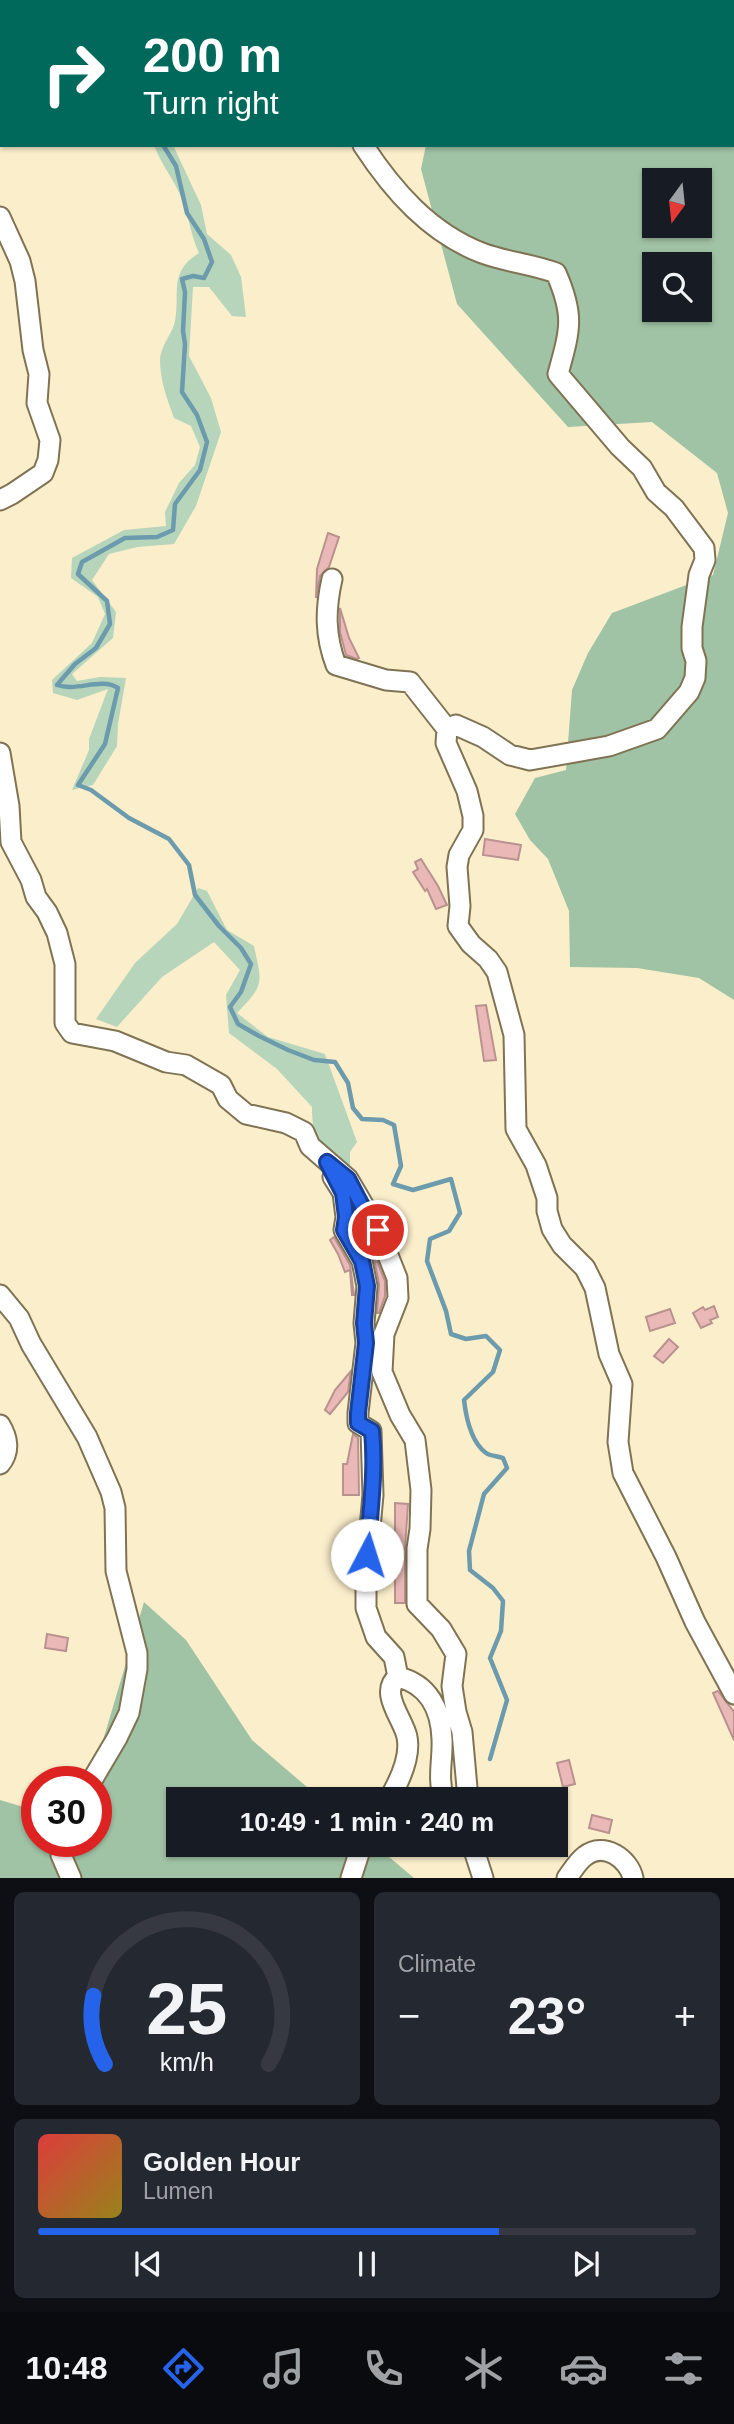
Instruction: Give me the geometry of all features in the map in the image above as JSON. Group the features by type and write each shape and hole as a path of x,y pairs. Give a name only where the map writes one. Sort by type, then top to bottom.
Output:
{"street":[{"path":"364,147 398,192 422,218 445,235 483,253 556,272 567,297 569,322 568,338 558,374 620,447 642,468 656,492 674,508 704,548 705,560 699,575 692,627 695,678 689,692 657,729 610,746 530,760 510,755 483,737 456,725 447,729"},
{"path":"0,217 20,261 25,281 33,350 39,374 37,403 50,440 43,474 0,500"},
{"path":"332,579 326,621 329,645 337,665 355,672 410,682 447,729 446,743 467,791 472,816 472,830 459,855 457,867 460,906 458,926 497,972 514,1035 516,1129 536,1166 547,1198 552,1229 562,1245 584,1268 595,1288 609,1354 622,1384 618,1442 623,1473 666,1557 695,1622 734,1694"},
{"path":"0,753 9,806 11,842 31,880 36,897 57,933 65,964 65,1023 72,1033 115,1041 166,1062 186,1065 221,1085 229,1099 246,1114 286,1123 304,1132 310,1146 348,1179 378,1230 397,1278 398,1298 384,1334 382,1372 400,1415 415,1440 421,1490 420,1529 416,1549 417,1604 442,1629 456,1654 452,1686 462,1732 467,1787"},
{"path":"327,1162 343,1193 346,1217 344,1230 362,1261 367,1286 364,1323 366,1343 358,1413 358,1423 372,1431 373,1444 373,1495 366,1572 366,1608 376,1637 394,1657 398,1677"},
{"path":"0,1295 19,1318 31,1344 87,1437 111,1492 115,1508 116,1571 137,1653 137,1669 129,1713 100,1766"},
{"path":"0,1425 7,1446 5,1457 0,1464"},
{"path":"396,1787 407,1746 407,1735 390,1692 393,1681 398,1677"},
{"path":"398,1677 423,1688 434,1706 442,1738 439,1774 442,1787"},
{"path":"567,1878 585,1855 597,1851 618,1855 631,1869 634,1878"},
{"path":"62,1857 71,1878"},
{"path":"351,1878 358,1857"},
{"path":"477,1857 485,1878"},
{"path":"485,1878 490,1869 489,1857"}],"green space":[{"path":"155,147 174,147 201,205 207,234 231,255 241,277 246,317 232,316 209,287 193,287 189,356 211,398 221,432 196,506 174,544 137,547 109,554 92,580 116,612 113,638 72,674 77,681 100,677 126,678 117,746 93,785 72,790 89,750 89,739 108,689 77,700 53,693 52,680 92,643 105,614 98,597 71,578 72,558 124,530 166,526 165,512 179,483 195,465 200,447 191,426 174,418 166,397 160,367 163,347 174,325 179,277 182,269 199,253 179,193"},
{"path":"426,147 734,147 734,1000 699,978 637,968 570,967 569,911 548,859 530,840 515,814 535,778 566,770 572,690 588,653 612,613 713,575 728,513 717,473 652,422 568,427 457,304 421,169"},
{"path":"198,888 207,891 227,930 254,946 259,983 253,996 237,1013 268,1037 325,1054 357,1142 350,1152 350,1169 320,1144 314,1130 312,1107 277,1069 229,1033 226,995 240,970 214,942 162,977 117,1027 96,1019 135,963 177,924"},
{"path":"144,1602 186,1640 252,1740 307,1787 166,1787 166,1857 389,1857 414,1878 0,1878 0,1800 21,1806 21,1857 112,1857 112,1766 95,1766"}],"building":[{"path":"328,533 339,537 329,567 320,576 316,598 317,569"},
{"path":"340,608 349,638 359,658 357,659 346,655 340,632"},
{"path":"485,839 521,845 518,860 483,855"},
{"path":"421,859 447,905 436,909 427,889 425,891 413,872 418,869 415,862"},
{"path":"486,1005 496,1060 484,1061 476,1006"},
{"path":"365,1232 385,1281 385,1296 379,1313 379,1284 374,1258 361,1234"},
{"path":"334,1237 350,1265 354,1295 350,1270 345,1272 330,1240"},
{"path":"714,1306 718,1317 701,1328 693,1313 703,1307 705,1310"},
{"path":"670,1309 675,1323 650,1331 646,1317"},
{"path":"669,1339 678,1347 663,1363 654,1356"},
{"path":"351,1371 348,1392 330,1414 325,1410 335,1390"},
{"path":"353,1434 358,1438 359,1495 343,1495 343,1464 347,1464"},
{"path":"395,1503 408,1504 405,1603 395,1603"},
{"path":"47,1634 68,1638 66,1651 45,1648"},
{"path":"718,1691 734,1712 734,1740 713,1693"},
{"path":"569,1760 575,1784 563,1787 557,1763"},
{"path":"592,1815 612,1820 609,1833 589,1828"}],"waterway":[{"path":"164,147 176,166 187,213 204,239 212,262 204,278 193,276 182,279 185,292 182,392 197,415 207,442 200,470 175,504 173,530 157,537 125,538 82,562 78,574 107,601 110,624 96,648 75,664 57,685 73,687 104,684 118,688 105,744 78,785 91,790 129,818 169,839 189,865 195,895 219,926 241,948 251,964 241,992 230,1007 238,1024 288,1050 314,1060 335,1062 348,1083 353,1108 362,1119 383,1120 394,1125 401,1166 393,1184 413,1190 451,1179 460,1213 449,1231 430,1239 427,1261 446,1311 451,1334 466,1339 486,1336 500,1350 493,1372 464,1400 473,1436 488,1454 503,1458 507,1468 484,1494 469,1551 470,1570 493,1588 503,1601 501,1631 490,1658 507,1700 490,1759"}],"route":[{"path":"367,1555 373,1495 373,1444 372,1431 358,1423 362,1359 366,1343 364,1323 367,1286 362,1261 344,1230 346,1217 343,1193 327,1162 348,1179 378,1230"}]}
